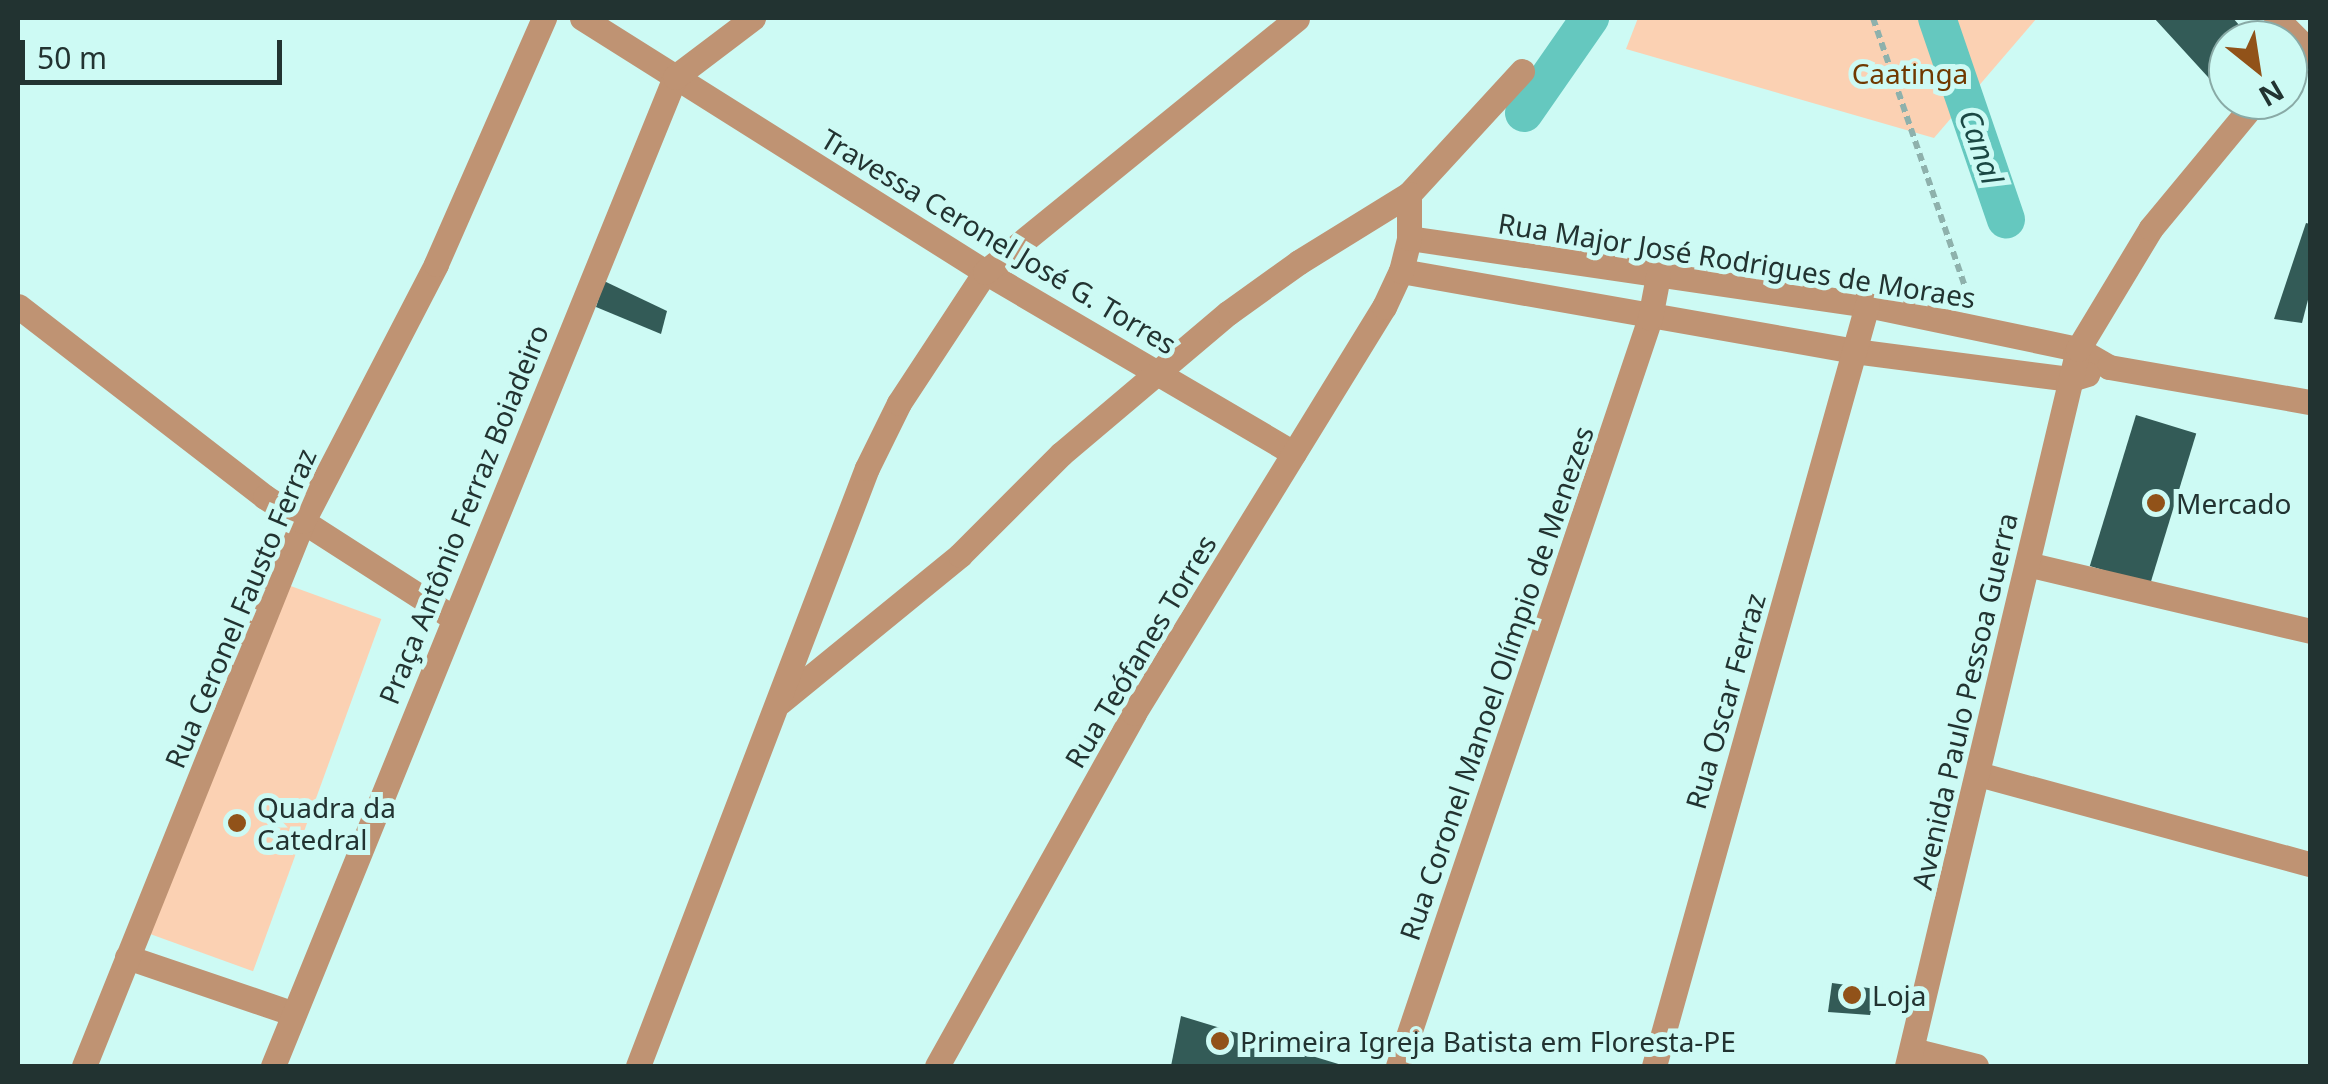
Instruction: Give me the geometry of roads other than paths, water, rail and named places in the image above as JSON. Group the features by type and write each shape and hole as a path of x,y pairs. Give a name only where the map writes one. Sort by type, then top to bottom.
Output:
{"street":[{"name":"Rua Ceronel Fausto Ferraz","path":"84,1066 304,521 436,264 544,18"},
{"name":"Travessa Ceronel José G. Torres","path":"582,18 984,272 1294,453"},
{"path":"675,77 752,18"},
{"path":"638,1066 780,702 866,468 899,403 984,272 1297,18"},
{"path":"2276,18 2310,53"},
{"path":"780,702 960,555 1061,454 1157,371 1276,278 1409,194 1522,71"},
{"name":"Praça Antônio Ferraz Boiadeiro","path":"273,1066 675,77"},
{"name":"Avenida Paulo Pessoa Guerra","path":"1909,1058 2078,348 2151,228 2240,120"},
{"name":"Rua Teófanes Torres","path":"937,1066 1134,714 1368,336 1401,271 1409,238 1409,194"},
{"name":"Rua Major José Rodrigues de Moraes","path":"1409,238 1867,305 2078,348 2109,367 2310,402"},
{"path":"1401,271 1854,351 2071,379"},
{"name":"Rua Coronel Manoel Olímpio de Menezes","path":"1398,1066 1650,318 1658,276"},
{"name":"Rua Oscar Ferraz","path":"1654,1066 1867,305"},
{"path":"18,306 265,497 452,618"},
{"name":"Rua Major José Rodrigues de Moraes","path":"2071,379 2109,367"},
{"path":"2028,564 2310,631"},
{"path":"1978,774 2310,864"},
{"path":"127,957 294,1014"},
{"path":"1909,1058 1976,1066"}],"waterway":[{"path":"1524,113 1590,18"},
{"name":"Canal","path":"1937,18 2006,219"}],"place":[{"name":"Mercado","path":"2156,503"},
{"name":"Quadra da Catedral","path":"237,823"},
{"name":"Loja","path":"1852,995"},
{"name":"Primeira Igreja Batista em Floresta-PE","path":"1220,1041"}],"park label":[{"name":"Caatinga","path":"1910,73"}]}
